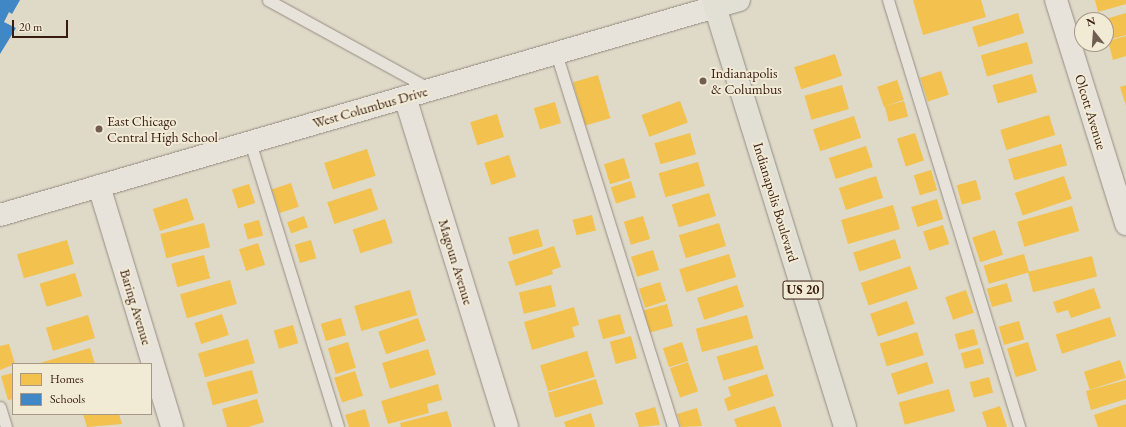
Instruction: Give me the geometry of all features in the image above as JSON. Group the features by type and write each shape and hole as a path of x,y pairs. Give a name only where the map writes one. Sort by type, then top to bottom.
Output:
{"main road":[{"name":"West Columbus Drive","path":"714,4 739,0"},
{"name":"Indianapolis Boulevard","path":"714,4 845,427"}],"street":[{"name":"Olcott Avenue","path":"1056,0 1126,224"},
{"name":"West Columbus Drive","path":"0,215 556,53 714,4"},
{"name":"Magoun Avenue","path":"405,97 506,427"},
{"name":"Baring Avenue","path":"99,186 172,427"}],"lane":[{"path":"888,0 1019,427"},
{"path":"275,2 430,90"},
{"path":"556,53 673,427"},
{"path":"250,142 338,427"},
{"path":"0,407 6,427"}],"building: Homes":[{"path":"913,0 981,0 986,17 923,35"},
{"path":"1095,0 1126,0 1126,4 1098,12"},
{"path":"1018,13 1024,33 978,47 972,27"},
{"path":"1126,13 1126,35 1114,38 1114,16"},
{"path":"1126,36 1126,56 1113,60 1111,52 1114,52 1114,39"},
{"path":"1027,42 1033,63 987,76 981,55"},
{"path":"835,54 842,76 801,89 794,67"},
{"path":"941,71 949,95 928,102 920,78"},
{"path":"1032,74 1037,92 998,104 993,85"},
{"path":"598,75 610,118 585,125 573,82"},
{"path":"897,80 904,100 884,107 877,87"},
{"path":"842,85 849,109 811,120 805,96"},
{"path":"1126,85 1126,106 1120,87"},
{"path":"680,101 688,123 649,137 641,115"},
{"path":"904,101 908,116 889,122 885,106"},
{"path":"555,102 561,123 540,129 534,108"},
{"path":"497,114 504,137 477,145 470,122"},
{"path":"1049,115 1055,135 1006,150 1000,130"},
{"path":"854,116 861,138 820,151 813,129"},
{"path":"690,133 696,154 660,164 654,143"},
{"path":"915,133 924,161 906,166 897,139"},
{"path":"1061,144 1067,165 1014,180 1008,159"},
{"path":"866,146 873,167 836,179 829,158"},
{"path":"367,149 376,176 333,190 324,163"},
{"path":"509,155 516,177 491,185 484,163"},
{"path":"624,158 630,178 610,184 604,164"},
{"path":"698,162 705,186 665,197 659,173"},
{"path":"931,170 937,190 920,195 914,175"},
{"path":"876,176 883,198 846,210 839,188"},
{"path":"1064,176 1072,199 1023,216 1015,193"},
{"path":"976,180 981,199 962,204 957,185"},
{"path":"631,181 636,197 616,203 611,187"},
{"path":"291,183 299,207 280,213 272,189"},
{"path":"249,184 255,203 238,209 232,190"},
{"path":"371,188 378,210 334,224 327,202"},
{"path":"709,193 716,216 679,227 672,204"},
{"path":"187,198 194,220 160,231 153,209"},
{"path":"937,199 943,219 917,227 911,207"},
{"path":"893,205 900,229 848,244 841,220"},
{"path":"1072,206 1079,231 1024,247 1017,222"},
{"path":"592,215 596,231 576,235 573,220"},
{"path":"304,216 308,227 291,233 287,222"},
{"path":"643,216 650,239 631,245 624,222"},
{"path":"385,219 393,243 360,253 353,230"},
{"path":"259,220 263,235 248,240 244,224"},
{"path":"204,223 210,247 166,258 160,234"},
{"path":"719,223 726,246 686,258 679,235"},
{"path":"943,225 949,244 929,251 923,231"},
{"path":"538,229 543,246 513,255 508,238"},
{"path":"995,230 1003,255 980,262 972,237"},
{"path":"895,239 901,258 859,272 853,253"},
{"path":"67,240 74,264 24,278 17,254"},
{"path":"311,240 316,258 300,263 295,245"},
{"path":"258,243 265,265 246,271 239,249"},
{"path":"554,246 561,267 552,270 553,274 516,286 508,262"},
{"path":"653,250 659,270 637,277 631,257"},
{"path":"729,254 736,277 686,292 679,269"},
{"path":"1024,254 1029,272 989,284 984,266"},
{"path":"204,255 210,278 177,287 171,264"},
{"path":"1092,256 1097,276 1033,292 1028,272"},
{"path":"910,266 918,289 869,306 861,283"},
{"path":"75,273 82,296 47,307 40,284"},
{"path":"230,280 237,304 187,318 180,294"},
{"path":"660,282 666,301 645,308 639,289"},
{"path":"1007,283 1012,301 992,307 987,289"},
{"path":"551,285 556,306 524,314 519,292"},
{"path":"737,285 744,307 704,320 697,298"},
{"path":"1094,288 1101,308 1071,318 1068,310 1057,313 1053,302"},
{"path":"410,290 417,315 361,331 354,306"},
{"path":"966,290 974,313 953,320 945,297"},
{"path":"907,301 915,324 878,336 870,314"},
{"path":"667,304 673,326 650,332 644,310"},
{"path":"574,307 579,325 572,327 575,337 532,350 524,322"},
{"path":"222,314 229,335 201,344 194,323"},
{"path":"620,314 625,333 603,339 598,320"},
{"path":"88,315 95,338 53,351 46,328"},
{"path":"747,315 753,338 702,352 696,329"},
{"path":"1110,317 1116,336 1062,354 1056,335"},
{"path":"341,318 346,335 326,341 321,324"},
{"path":"418,318 426,341 386,354 378,332"},
{"path":"1019,321 1024,339 1004,345 999,327"},
{"path":"293,325 298,343 279,349 274,331"},
{"path":"974,329 978,344 959,350 955,334"},
{"path":"917,332 924,355 887,366 880,343"},
{"path":"631,336 637,358 616,364 610,342"},
{"path":"248,339 255,363 205,377 198,353"},
{"path":"348,342 356,368 336,374 328,348"},
{"path":"682,342 688,361 669,367 663,348"},
{"path":"1028,342 1037,371 1016,377 1007,348"},
{"path":"9,344 15,363 0,370 0,346"},
{"path":"757,345 764,369 724,381 717,357"},
{"path":"90,348 95,363 40,363"},
{"path":"980,348 984,363 965,369 961,353"},
{"path":"428,349 436,375 390,389 382,363"},
{"path":"587,351 595,377 548,391 540,365"},
{"path":"1120,360 1126,378 1090,390 1084,372"},
{"path":"688,362 698,391 680,397 670,368"},
{"path":"927,362 934,383 898,395 891,374"},
{"path":"252,370 258,393 213,405 207,382"},
{"path":"355,371 363,396 342,403 334,378"},
{"path":"12,373 12,399 8,400 1,376"},
{"path":"767,374 774,396 728,411 724,399 731,396 728,387"},
{"path":"989,377 993,392 974,398 970,382"},
{"path":"596,379 603,404 555,418 548,393"},
{"path":"1126,380 1126,399 1091,410 1086,391"},
{"path":"438,384 442,400 427,404 429,413 388,424 381,401"},
{"path":"949,389 955,411 905,425 899,402"},
{"path":"257,399 264,422 248,427 227,427 222,409"},
{"path":"1126,404 1126,427 1098,427 1094,415"},
{"path":"775,406 782,427 737,427 734,419"},
{"path":"1000,406 1007,427 987,427 982,412"},
{"path":"655,407 660,425 639,427 635,413"},
{"path":"697,408 702,426 681,427 677,414"},
{"path":"365,409 370,427 349,427 345,415"},
{"path":"447,411 452,427 401,427 400,423"},
{"path":"591,413 595,427 566,427 564,422"},
{"path":"83,415 119,415 122,424 87,427"}],"building: Schools":[{"path":"0,0 20,0 12,14 9,12 4,22 16,28 0,54"}],"place":[{"name":"Indianapolis & Columbus","path":"703,81"},
{"name":"East Chicago Central High School","path":"99,129"}]}
